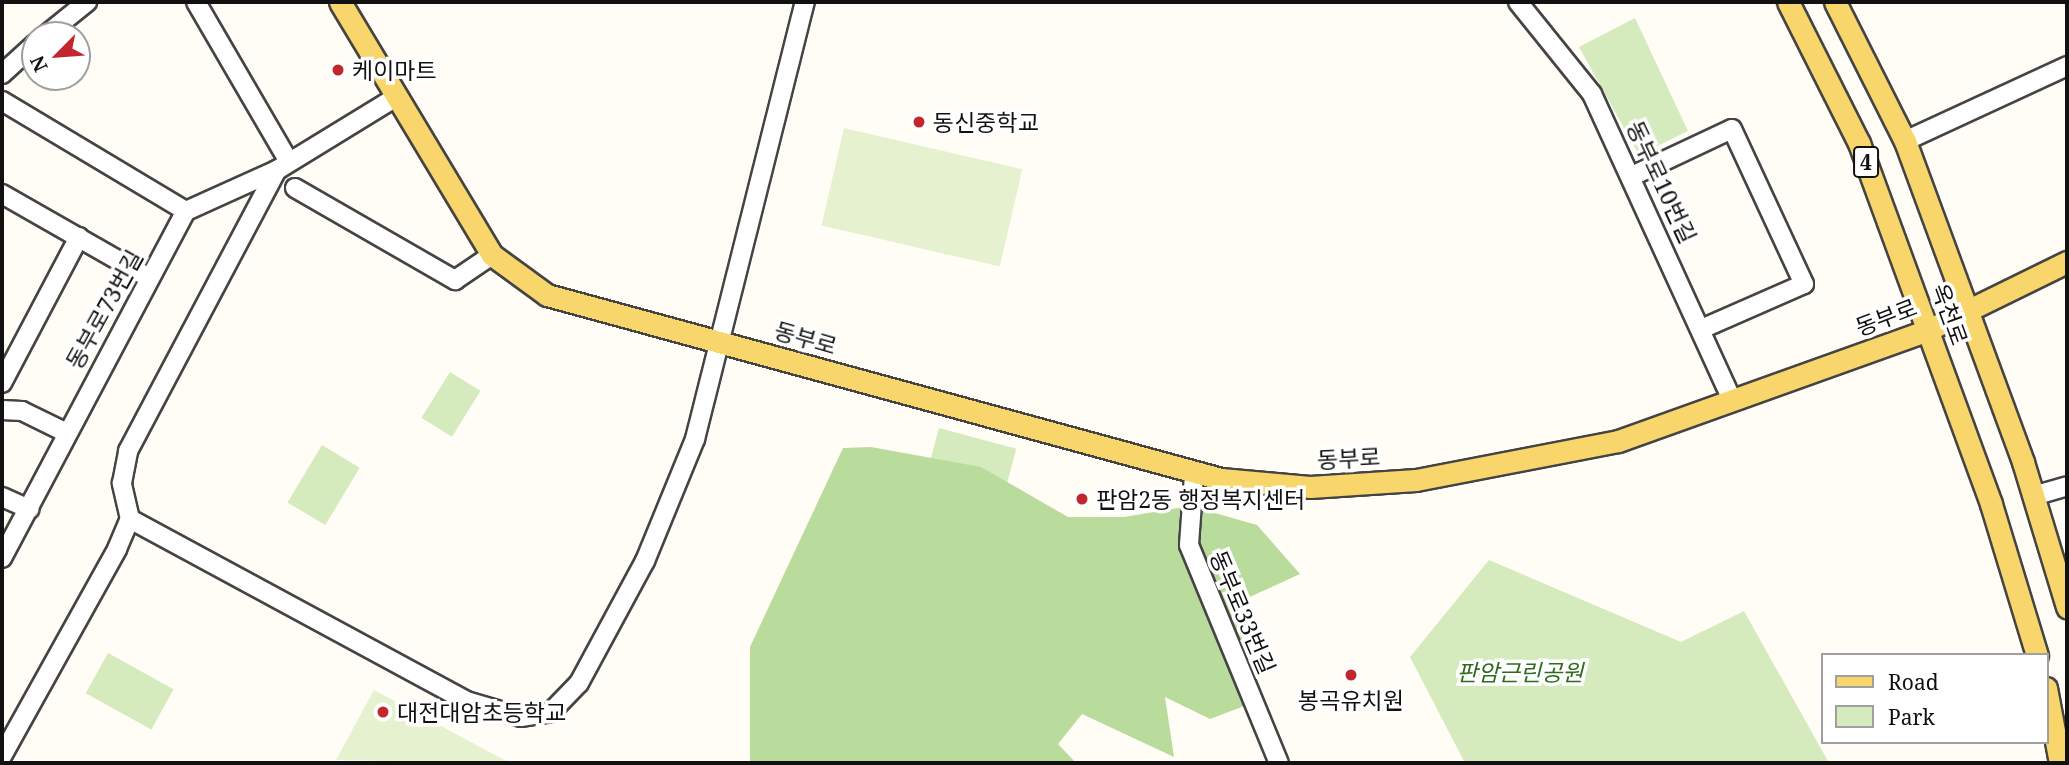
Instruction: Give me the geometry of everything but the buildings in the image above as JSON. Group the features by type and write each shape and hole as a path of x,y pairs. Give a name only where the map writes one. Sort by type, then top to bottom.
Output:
{"main road":[{"name":"동부로","path":"340,2 492,256 547,295 1194,475 1310,487 1416,480 1618,441 1928,330 1969,313 2067,262"},
{"name":"옥천로","path":"1788,2 1859,143 1928,330 2036,653"},
{"name":"옥천로","path":"1835,2 1905,141 2033,496 2060,555 2067,607"},
{"path":"2048,699 2060,763"}],"street":[{"path":"63,21 87,2"},
{"path":"196,2 283,166"},
{"path":"130,519 352,642 493,711 537,717 564,702 645,561 695,439 723,343 805,2"},
{"name":"동부로10번길","path":"1518,2 1592,94 1704,328 1732,400"},
{"path":"2,74 21,57"},
{"path":"1905,141 2067,66"},
{"path":"2,101 186,211 283,166 397,97"},
{"path":"1632,176 1732,129 1804,284 1704,328"},
{"path":"2,756 130,519 122,483 128,451 283,166"},
{"path":"295,188 455,280 492,256"},
{"path":"4,201 79,237 149,278"},
{"name":"동부로73번길","path":"2,558 29,509 65,432 186,211"},
{"path":"2,383 79,237"},
{"path":"2,410 22,411 65,432"},
{"name":"동부로33번길","path":"1194,475 1189,545 1279,763"},
{"path":"2033,496 2067,486"},
{"path":"2,497 29,509"}],"green space":[{"path":"1635,18 1688,131 1639,155 1579,47"},
{"path":"844,128 1022,169 1000,267 822,225"},
{"path":"450,372 481,391 452,437 421,418"},
{"path":"939,428 1016,449 992,538 915,517"},
{"path":"322,445 360,468 325,525 287,502"},
{"path":"871,447 981,467 1068,517 1124,517 1190,506 1257,525 1300,574 1239,602 1247,705 1210,719 1165,697 1174,757 1082,714 1058,744 1076,763 750,763 750,647 843,448"},
{"name":"판암근린공원","path":"1489,560 1681,642 1744,611 1829,763 1465,763 1410,657"},
{"path":"108,653 174,689 151,730 86,693"},
{"path":"374,690 510,763 336,760"}],"place":[{"name":"케이마트","path":"338,70"},
{"name":"동신중학교","path":"919,122"},
{"name":"판암2동 행정복지센터","path":"1082,499"},
{"name":"봉곡유치원","path":"1351,675"},
{"name":"대전대암초등학교","path":"383,712"}]}
